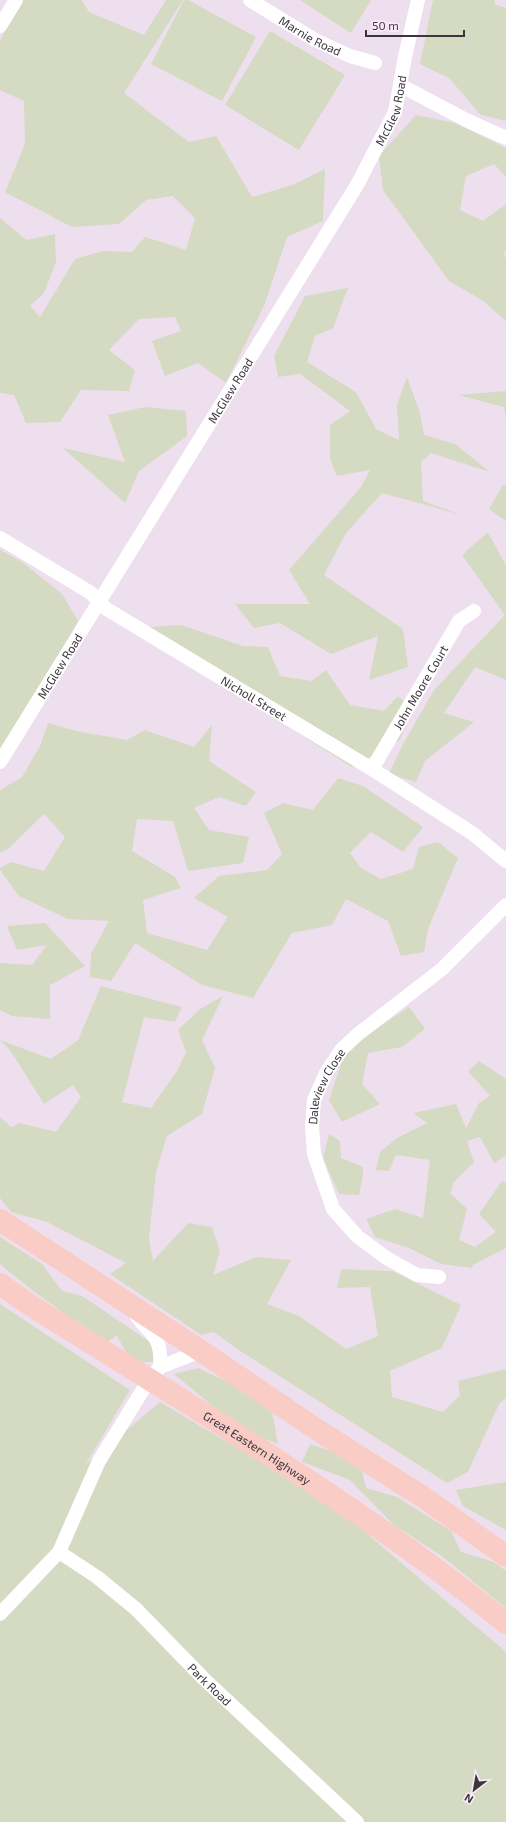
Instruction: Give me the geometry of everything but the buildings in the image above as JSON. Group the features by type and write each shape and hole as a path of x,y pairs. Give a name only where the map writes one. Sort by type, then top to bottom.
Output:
{"highway":[{"path":"0,1220 313,1426 424,1497 506,1556"},
{"name":"Great Eastern Highway","path":"0,1284 30,1305 154,1374 453,1580 506,1623"}],"street":[{"path":"0,26 16,0"},
{"name":"Marnie Road","path":"250,0 315,40 350,56 375,63"},
{"name":"McGlew Road","path":"0,762 357,185 395,112 418,0"},
{"path":"400,85 466,120 506,138"},
{"name":"Nicholl Street","path":"0,538 91,593 105,608 372,769 472,833 506,861"},
{"name":"John Moore Court","path":"372,769 459,621 474,611"},
{"name":"Daleview Close","path":"439,1277 417,1275 385,1257 356,1236 333,1209 314,1154 312,1126 314,1100 326,1073 342,1049 357,1035 442,969 506,905"},
{"path":"0,1614 59,1552 99,1460 154,1374 161,1353 156,1337 143,1325 128,1304"},
{"path":"154,1374 201,1351"},
{"name":"Park Road","path":"59,1552 97,1576 136,1609 203,1678 357,1822"}],"green space":[{"path":"17,0 82,0 89,12 144,35 166,0 183,0 124,93 189,142 216,136 252,197 295,184 325,169 323,221 287,237 264,306 226,383 198,363 165,376 152,341 181,331 175,317 139,319 109,350 135,370 129,391 81,390 60,422 26,423 14,395 0,393 0,218 26,240 55,234 56,262 44,293 30,306 40,317 75,259 103,251 132,252 145,237 186,250 195,218 173,196 146,200 119,224 72,227 5,192 25,144 24,101 0,90 0,42"},
{"path":"184,0 188,0 256,37 222,101 151,64"},
{"path":"300,0 371,0 351,33"},
{"path":"433,0 495,0 494,4 506,8 506,121 481,115 449,78 420,64"},
{"path":"270,31 345,75 299,150 225,105"},
{"path":"416,115 455,123 506,148 506,177 494,164 466,176 460,210 483,221 506,204 506,251 504,252 506,260 506,321 482,300 449,281 383,190 379,156"},
{"path":"348,288 333,328 315,336 307,362 356,392 376,429 399,440 397,405 407,377 420,413 424,435 455,444 490,472 431,453 421,462 423,501 462,515 382,493 346,533 324,575 403,629 408,667 369,680 378,636 331,654 280,623 254,628 235,604 310,604 289,570 361,487 370,470 337,476 330,459 330,425 350,411 300,374 278,377 274,356 305,296"},
{"path":"506,391 506,419 504,407 458,395"},
{"path":"145,407 186,411 187,436 139,471 125,503 63,448 125,462 108,415"},
{"path":"503,485 506,485 506,521 489,509"},
{"path":"488,532 506,566 506,680 475,667 444,713 474,722 425,761 416,782 389,774 402,746 434,690 505,615 462,555"},
{"path":"0,550 22,562 62,594 78,621 0,755"},
{"path":"181,625 243,646 268,647 280,676 312,681 326,670 350,705 384,711 398,696 411,708 400,740 352,767 303,736 251,697 133,628"},
{"path":"48,723 76,731 127,740 145,730 194,747 212,725 209,761 256,792 246,806 219,797 194,808 209,830 249,837 243,863 188,871 173,821 137,819 132,851 175,877 181,888 143,900 147,933 207,950 228,917 194,898 219,876 267,870 282,854 264,813 283,803 313,810 338,778 363,786 423,827 403,852 371,832 350,853 361,868 381,879 413,869 419,847 438,842 458,858 428,929 424,952 401,956 388,921 346,899 332,925 292,933 253,998 202,985 135,943 111,981 90,977 91,954 109,921 68,919 19,896 0,870 0,868 11,862 44,871 65,837 44,814 8,849 0,853 0,790 22,777 40,746"},
{"path":"45,923 85,966 50,985 50,1019 12,1016 0,1010 0,963 32,965 47,945 17,950 7,926"},
{"path":"101,986 182,1007 175,1022 144,1017 122,1102 151,1108 177,1071 186,1052 178,1030 200,1009 223,996 202,1040 215,1068 202,1114 167,1136 156,1172 149,1239 153,1261 188,1223 212,1227 220,1251 213,1275 256,1257 291,1260 267,1304 299,1316 346,1349 378,1336 370,1287 337,1288 341,1269 392,1271 461,1305 442,1348 390,1371 392,1397 443,1412 460,1395 458,1381 506,1369 506,1398 499,1404 468,1472 447,1483 237,1349 214,1332 201,1335 110,1274 126,1263 47,1222 11,1212 0,1198 0,1117 11,1127 20,1123 56,1132 81,1097 73,1085 44,1104 10,1050 0,1040 51,1059 78,1040"},
{"path":"409,1007 425,1029 402,1047 368,1053 362,1084 380,1104 342,1122 329,1100 346,1049"},
{"path":"479,1061 506,1079 506,1155 494,1163 480,1137 467,1141 474,1162 454,1182 450,1193 467,1209 459,1240 475,1247 496,1232 479,1214 502,1181 506,1183 506,1248 473,1265 472,1268 441,1264 409,1248 375,1237 366,1219 395,1209 423,1218 430,1160 396,1155 389,1171 376,1170 380,1152 397,1138 427,1123 413,1113 456,1104 466,1128 479,1103 490,1096 468,1071"},
{"path":"329,1134 340,1141 341,1158 363,1167 359,1195 339,1194 323,1158"},
{"path":"0,1237 42,1264 62,1291 82,1296 159,1348 153,1362 145,1362 134,1359 126,1352 117,1335 107,1342 52,1305 13,1275 0,1264"},
{"path":"0,1304 130,1390 86,1464 160,1402 331,1503 506,1652 506,1822 0,1822"},
{"path":"198,1368 226,1381 271,1406 278,1444 247,1432 227,1418 174,1374"},
{"path":"310,1444 337,1453 362,1471 366,1488 397,1497 451,1531 461,1552 494,1562 506,1571 506,1608 439,1554 395,1526 350,1480 302,1462"},
{"path":"506,1482 506,1530 463,1506 456,1490"}]}
